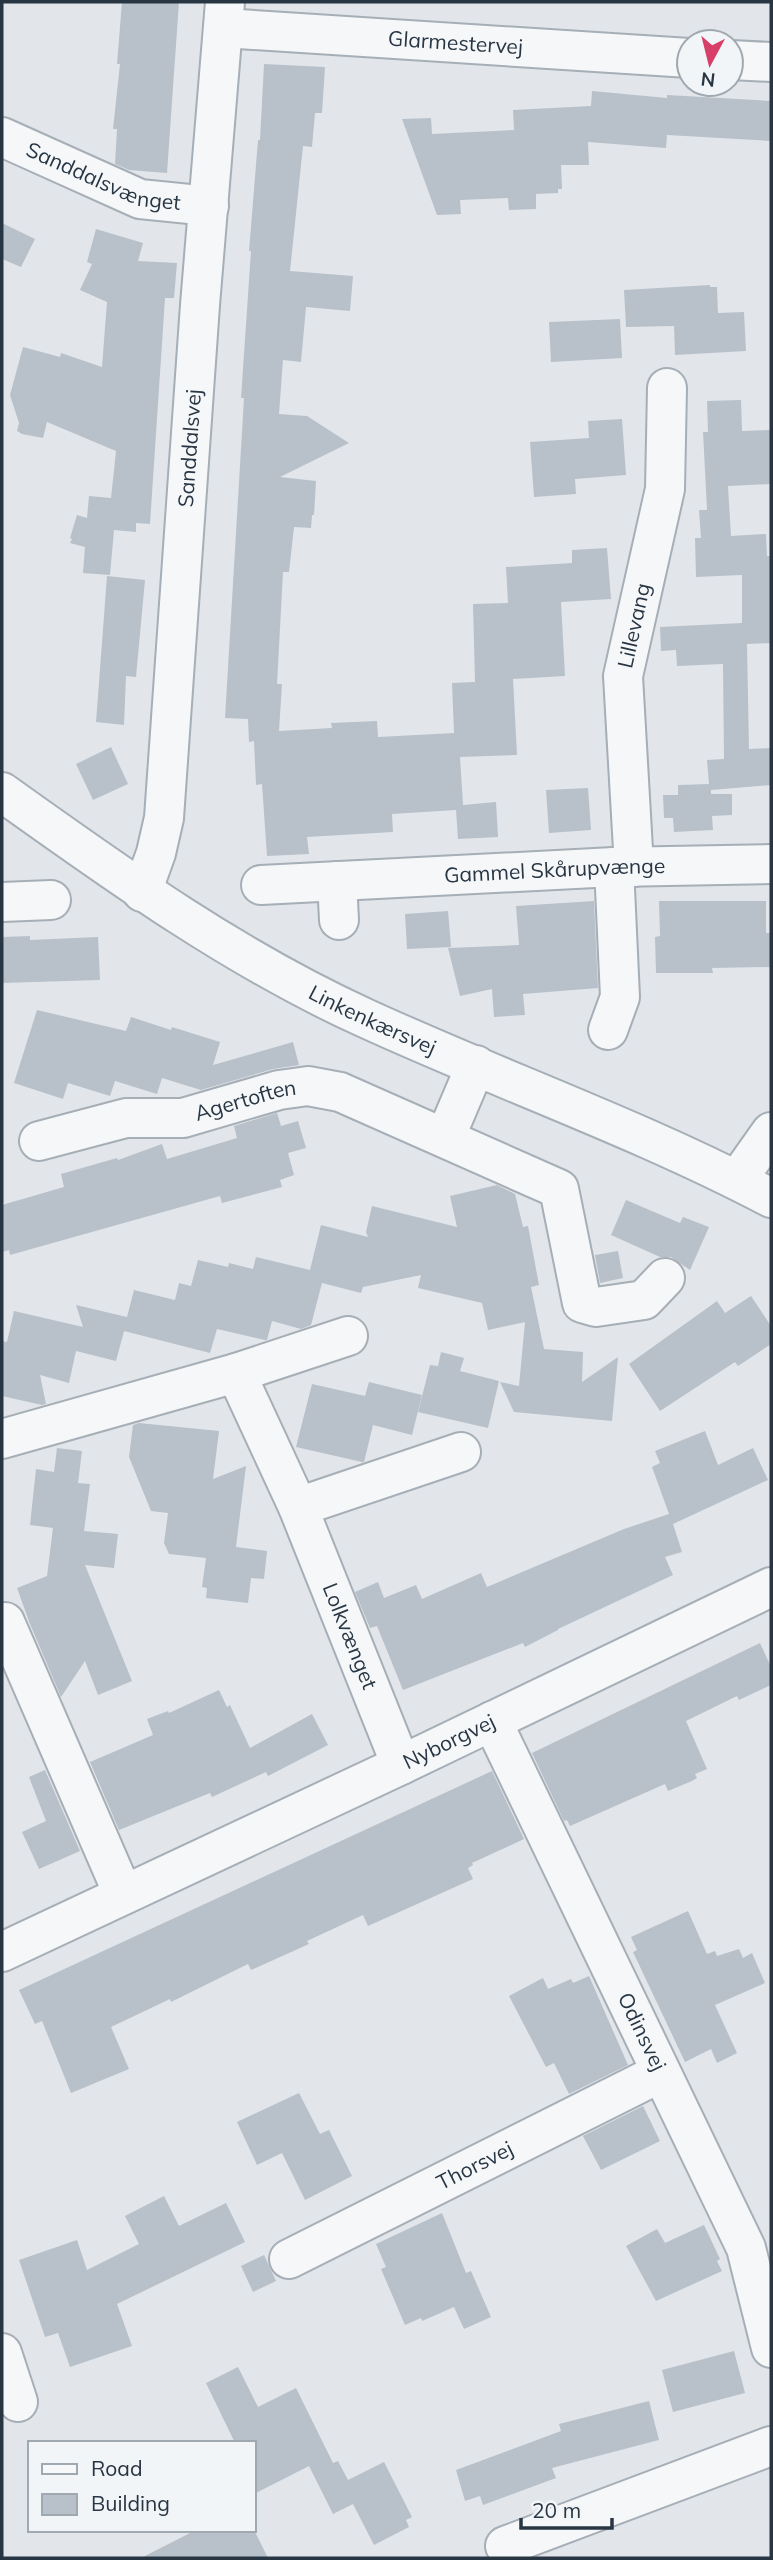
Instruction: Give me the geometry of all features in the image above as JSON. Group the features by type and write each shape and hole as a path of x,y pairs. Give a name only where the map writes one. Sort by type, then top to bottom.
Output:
{"street":[{"name":"Glarmestervej","path":"224,15 675,57"},
{"name":"Sanddalsvej","path":"142,892 156,853 164,818 224,15"},
{"path":"745,61 771,62"},
{"name":"Sanddalsvænget","path":"2,138 140,199 209,205"},
{"name":"Lillevang","path":"608,1030 620,998 624,867 623,677 665,489 667,387"},
{"name":"Linkenkærsvej","path":"2,792 142,892 252,959 363,1017 737,1180 771,1198"},
{"name":"Gammel Skårupvænge","path":"261,885 624,867 771,863"},
{"path":"337,881 339,920"},
{"path":"2,902 51,900"},
{"path":"445,1138 476,1065"},
{"name":"Agertoften","path":"38,1141 126,1118 183,1118 279,1090 308,1086 340,1092 559,1189 582,1303 596,1307 644,1300 665,1278"},
{"path":"737,1180 771,1132"},
{"path":"2,1439 236,1373 348,1336"},
{"name":"Lolkvænget","path":"236,1373 298,1507 401,1765"},
{"path":"298,1507 461,1452"},
{"name":"Nyborgvej","path":"2,1952 401,1765 771,1587"},
{"path":"2,1624 5,1622 123,1894"},
{"name":"Odinsvej","path":"492,1721 746,2248 771,2348"},
{"name":"Thorsvej","path":"289,2259 660,2073"},
{"path":"2,2353 18,2402"},
{"path":"505,2546 771,2446"}],"building":[{"path":"122,2 179,2 167,173 129,170 115,164 117,129 113,129 120,64 117,64"},
{"path":"264,64 325,67 322,113 315,113 312,147 303,146 290,271 353,276 350,311 306,307 301,362 283,360 279,414 307,416 349,443 280,477 316,481 311,528 294,527 289,572 283,572 277,684 282,684 279,731 332,728 331,723 377,721 378,737 454,733 452,683 475,682 473,604 508,603 506,567 572,563 572,550 607,548 611,599 561,602 565,676 513,679 517,755 460,757 463,805 496,802 498,837 458,839 456,810 392,814 393,832 307,837 309,854 267,856 262,784 256,785 254,741 249,742 248,719 225,718 244,398 241,398 249,251"},
{"path":"592,91 667,98 667,95 675,95 675,98 771,101 771,141 667,135 666,148 588,142 589,165 561,165 562,189 558,189 558,193 536,194 536,209 509,210 508,198 460,200 461,214 437,215 402,119 431,118 432,134 514,130 513,110 591,106"},
{"path":"2,223 35,239 21,267 2,259"},
{"path":"96,229 143,243 138,261 177,263 174,298 165,298 150,524 136,523 136,532 114,530 110,575 83,573 85,547 70,543 70,538 77,515 87,518 89,496 111,498 116,451 47,422 43,438 22,434 17,431 19,423 10,395 23,347 60,357 61,353 102,367 107,302 80,290 92,264 87,262"},
{"path":"710,285 717,287 718,313 744,312 746,351 675,355 674,326 626,327 624,290"},
{"path":"620,319 622,358 551,362 549,322"},
{"path":"741,400 742,431 771,430 771,484 728,486 731,536 766,534 767,556 771,556 771,643 747,644 749,749 771,748 771,785 711,790 711,794 732,794 732,815 712,816 713,830 674,832 673,818 664,818 663,795 678,795 678,785 709,784 707,760 724,759 723,664 677,666 676,650 661,651 660,627 742,623 742,575 696,577 695,538 701,538 699,510 707,510 703,432 708,432 707,401"},
{"path":"622,419 626,475 575,479 576,494 534,497 530,442 589,438 588,421"},
{"path":"107,576 145,580 136,677 126,676 124,725 96,722"},
{"path":"111,747 128,784 93,800 76,764"},
{"path":"588,788 591,830 549,833 546,790"},
{"path":"594,901 598,988 523,994 525,1015 494,1017 492,989 460,996 448,948 519,945 516,906"},
{"path":"659,901 766,901 766,933 771,933 771,967 712,968 713,973 656,973 655,937 660,936"},
{"path":"448,911 451,947 407,949 405,914"},
{"path":"30,936 30,940 98,937 100,980 2,983 2,937"},
{"path":"37,1010 126,1031 131,1017 220,1042 213,1065 293,1042 299,1065 273,1069 201,1090 162,1078 157,1094 115,1081 110,1096 68,1083 63,1099 14,1083"},
{"path":"277,1113 281,1126 298,1121 306,1148 288,1153 294,1175 280,1180 282,1187 222,1203 220,1196 10,1255 9,1250 2,1252 2,1205 64,1187 61,1174 117,1158 118,1160 162,1144 167,1159 237,1138 234,1126"},
{"path":"497,1185 515,1194 523,1227 528,1226 539,1285 531,1287 544,1349 583,1352 582,1382 618,1357 612,1421 514,1412 500,1382 519,1386 525,1322 488,1330 482,1303 418,1288 421,1275 363,1287 361,1293 322,1283 311,1325 301,1329 272,1321 267,1340 217,1329 210,1353 124,1331 116,1361 76,1351 69,1383 40,1375 46,1404 2,1396 2,1341 7,1342 14,1311 83,1327 76,1305 127,1317 134,1290 175,1300 179,1283 191,1286 198,1260 253,1269 256,1257 310,1270 321,1225 368,1237 366,1232 372,1206 457,1227 450,1196"},
{"path":"626,1200 680,1223 683,1217 709,1227 690,1270 671,1257 660,1257 611,1235"},
{"path":"618,1251 623,1278 600,1283 595,1255"},
{"path":"751,1296 771,1326 771,1344 738,1366 735,1362 660,1411 629,1364 717,1301 725,1313"},
{"path":"441,1352 464,1358 460,1371 499,1381 488,1428 418,1412 430,1365 438,1366"},
{"path":"369,1382 422,1395 412,1435 373,1425 364,1462 296,1447 312,1384 365,1396"},
{"path":"139,1423 219,1431 213,1479 246,1466 236,1547 267,1551 264,1579 251,1578 248,1603 206,1598 207,1588 202,1587 206,1558 169,1554 164,1543 168,1513 151,1511 129,1457 133,1425"},
{"path":"705,1431 718,1465 753,1448 768,1480 673,1524 682,1552 665,1557 673,1575 525,1647 523,1643 403,1690 377,1626 370,1628 355,1592 378,1582 384,1598 416,1585 422,1599 481,1573 487,1587 624,1529 669,1514 652,1467 660,1463 655,1451"},
{"path":"57,1448 82,1451 78,1483 90,1484 84,1531 118,1534 114,1568 85,1565 132,1681 98,1695 85,1661 61,1697 17,1588 47,1576 53,1528 30,1525 36,1469 54,1472"},
{"path":"760,1643 771,1667 771,1685 739,1700 737,1696 686,1721 707,1769 695,1774 697,1778 692,1781 668,1791 665,1784 570,1826 567,1820 564,1821 532,1753"},
{"path":"219,1690 227,1707 230,1705 250,1748 312,1714 328,1745 268,1776 266,1772 212,1797 210,1793 119,1830 90,1762 153,1735 147,1719 168,1711 169,1713"},
{"path":"45,1770 80,1851 39,1869 22,1832 46,1821 29,1777"},
{"path":"492,1771 524,1839 472,1863 468,1868 473,1879 368,1926 363,1915 307,1941 309,1944 251,1970 248,1964 171,2002 170,1999 111,2027 129,2069 71,2093 42,2021 35,2024 19,1990"},
{"path":"688,1911 707,1954 715,1951 717,1956 739,1949 743,1958 752,1953 765,1983 715,2005 737,2053 717,2063 711,2049 685,2062 633,1952 637,1950 631,1937"},
{"path":"589,1976 628,2065 569,2094 554,2063 546,2067 509,1996 543,1978 548,1989 571,1979 573,1983"},
{"path":"299,2093 320,2134 329,2130 352,2176 305,2200 282,2153 257,2165 237,2122"},
{"path":"643,2106 660,2141 601,2170 583,2136"},
{"path":"164,2196 179,2226 226,2203 245,2242 117,2304 132,2346 70,2367 58,2333 45,2337 19,2260 77,2240 87,2270 139,2244 125,2216"},
{"path":"442,2213 466,2273 471,2271 491,2317 464,2329 454,2307 422,2321 421,2318 405,2325 381,2269 386,2267 376,2244"},
{"path":"704,2225 720,2259 717,2261 722,2271 656,2301 626,2246 657,2229 665,2243"},
{"path":"264,2255 276,2281 253,2292 241,2266"},
{"path":"734,2351 745,2393 673,2412 662,2370"},
{"path":"238,2367 258,2407 296,2388 333,2463 338,2461 348,2480 384,2462 412,2517 406,2520 409,2527 374,2545 353,2504 333,2514 309,2466 256,2493 256,2441 234,2441 206,2383"},
{"path":"649,2401 659,2440 552,2468 556,2478 483,2505 480,2496 465,2501 456,2470 561,2431 559,2424"},
{"path":"192,2532 255,2532 268,2558 141,2558"}]}
